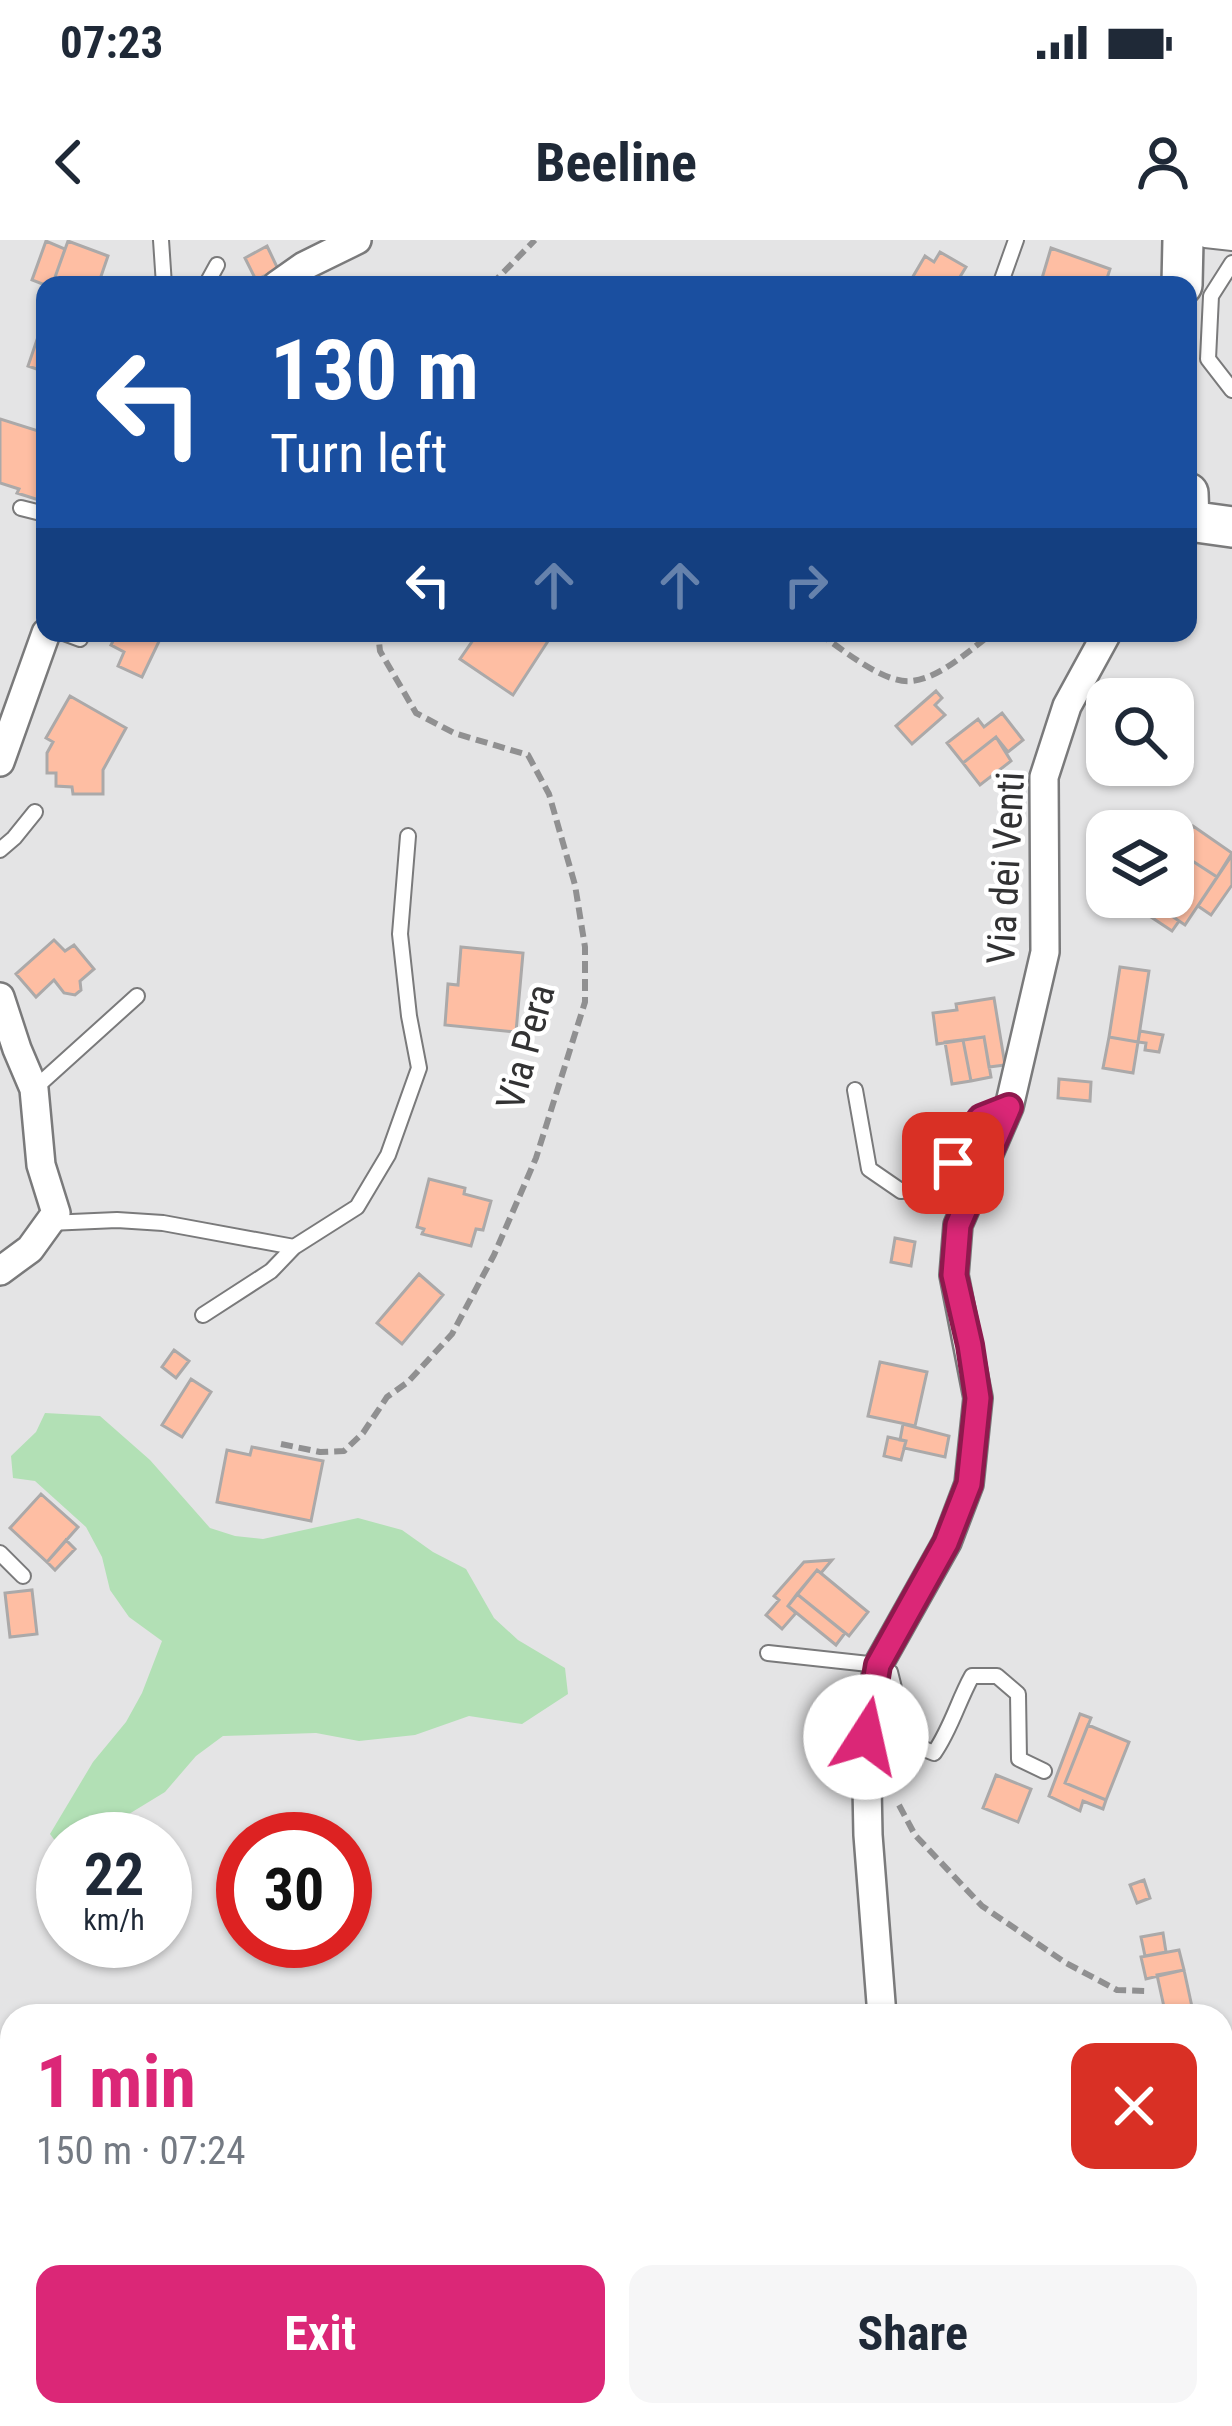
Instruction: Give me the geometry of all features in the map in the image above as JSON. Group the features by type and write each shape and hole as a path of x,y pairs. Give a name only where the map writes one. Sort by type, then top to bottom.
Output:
{"street":[{"path":"290,276 357,240"},
{"path":"1182,276 1183,240"},
{"path":"1197,523 1232,527"},
{"path":"0,762 43,642"},
{"name":"Via dei Venti","path":"881,2004 866,1737 878,1665 946,1543 969,1484 978,1398 954,1275 958,1225 1009,1107 1045,952 1044,777 1067,706 1103,642"},
{"path":"0,997 34,1089 41,1165 56,1213 30,1249 0,1271"}],"lane":[{"path":"161,240 163,276"},
{"path":"1003,276 1016,240"},
{"path":"1205,240 1232,243"},
{"path":"1232,263 1211,296 1208,359 1232,390"},
{"path":"211,276 217,265"},
{"path":"22,508 36,512"},
{"path":"0,850 35,812"},
{"path":"203,1315 357,1207 388,1155 419,1067 400,934 408,836"},
{"path":"34,1089 136,996"},
{"path":"855,1090 869,1169 901,1191 942,1186 981,1118 1009,1107"},
{"path":"49,1223 164,1223 294,1247"},
{"path":"0,1553 23,1576"},
{"path":"768,1653 878,1665 890,1672 902,1720 914,1744 934,1753 972,1676 997,1676 1018,1694 1019,1759 1044,1771"}],"path":[{"path":"500,276 535,240"},
{"name":"Via Pera","path":"281,1444 320,1452 344,1451 387,1397 408,1382 452,1334 494,1255 536,1158 585,1002 585,947 574,885 549,794 528,755 454,734 416,712 378,642"},
{"path":"831,642 864,666 907,682 936,673 980,642"},
{"path":"895,1796 915,1834 982,1906 1066,1963 1117,1990 1147,1991"}],"green space":[{"path":"45,1413 100,1416 150,1460 210,1528 235,1536 263,1539 358,1518 402,1530 466,1569 494,1618 518,1640 565,1668 568,1694 522,1724 469,1716 415,1735 359,1741 316,1733 223,1736 196,1756 165,1792 132,1812 63,1812 93,1762 126,1722 162,1641 129,1617 110,1590 102,1557 86,1527 35,1481 13,1478 11,1456 36,1432"}],"building":[{"path":"46,241 65,249 55,276 32,280"},
{"path":"68,241 108,256 101,276 55,276"},
{"path":"267,246 278,269 254,276 245,258"},
{"path":"1051,248 1110,269 1108,276 1043,276"},
{"path":"940,252 966,267 960,276 913,276 925,256 934,262"},
{"path":"36,343 36,369 28,366"},
{"path":"0,419 36,430 36,499 0,483"},
{"path":"159,642 142,677 118,666 124,652 111,645"},
{"path":"472,642 547,642 513,695 460,659"},
{"path":"936,691 942,698 935,705 945,715 912,744 896,726"},
{"path":"70,696 126,728 103,770 103,794 73,794 72,787 56,786 56,773 47,773 47,753 53,742 46,738"},
{"path":"1002,713 1023,740 1008,752 996,737 963,763 947,743 978,719 984,727"},
{"path":"996,737 1011,761 980,785 963,763"},
{"path":"1194,827 1232,853 1217,877 1194,862"},
{"path":"1232,855 1232,885 1211,915 1198,906"},
{"path":"1194,862 1217,877 1194,912"},
{"path":"1152,918 1175,918 1179,921 1172,931"},
{"path":"54,940 65,951 74,945 94,969 80,981 81,990 75,995 64,993 54,980 36,997 16,974"},
{"path":"461,947 523,953 516,1032 445,1025 448,984 458,985"},
{"path":"1120,967 1149,971 1138,1042 1109,1037"},
{"path":"994,998 1005,1065 989,1067 984,1037 937,1044 933,1013"},
{"path":"1140,1031 1163,1035 1159,1052 1145,1050 1146,1043 1138,1042"},
{"path":"984,1037 991,1077 971,1081 963,1040"},
{"path":"1109,1037 1138,1042 1133,1073 1103,1068"},
{"path":"963,1040 971,1081 952,1084 945,1042"},
{"path":"1059,1079 1091,1082 1090,1101 1058,1098"},
{"path":"429,1179 491,1201 483,1230 476,1229 471,1246 422,1234 424,1229 417,1227"},
{"path":"895,1238 915,1242 911,1266 891,1262"},
{"path":"419,1274 443,1295 402,1344 377,1323"},
{"path":"174,1350 189,1361 176,1378 162,1367"},
{"path":"880,1362 927,1372 915,1426 868,1416"},
{"path":"191,1379 211,1392 182,1437 162,1425"},
{"path":"903,1424 949,1436 945,1457 904,1448 906,1441 900,1440"},
{"path":"888,1437 906,1441 901,1460 884,1456"},
{"path":"252,1447 323,1461 311,1521 217,1502 227,1450 250,1455"},
{"path":"41,1494 78,1527 47,1562 10,1528"},
{"path":"66,1540 75,1549 55,1570 47,1562"},
{"path":"832,1560 821,1573 817,1570 788,1606 796,1613 782,1629 766,1615 779,1600 774,1596 804,1562"},
{"path":"817,1570 868,1612 849,1636 797,1594"},
{"path":"32,1590 37,1634 10,1637 5,1593"},
{"path":"797,1594 845,1633 836,1645 788,1606"},
{"path":"1080,1714 1091,1718 1065,1783 1106,1800 1103,1809 1083,1801 1080,1811 1049,1796"},
{"path":"1088,1725 1129,1742 1106,1800 1065,1783"},
{"path":"996,1775 1031,1789 1018,1822 983,1808"},
{"path":"1144,1880 1150,1898 1137,1903 1130,1885"},
{"path":"1163,1933 1166,1952 1145,1956 1141,1937"},
{"path":"1179,1950 1184,1970 1146,1979 1141,1957"},
{"path":"1184,1970 1191,2004 1163,2004 1157,1975"}],"route":[{"path":"866,1737 878,1665 946,1543 969,1484 978,1398 954,1275 958,1225 1009,1107 981,1118 953,1163"}]}
